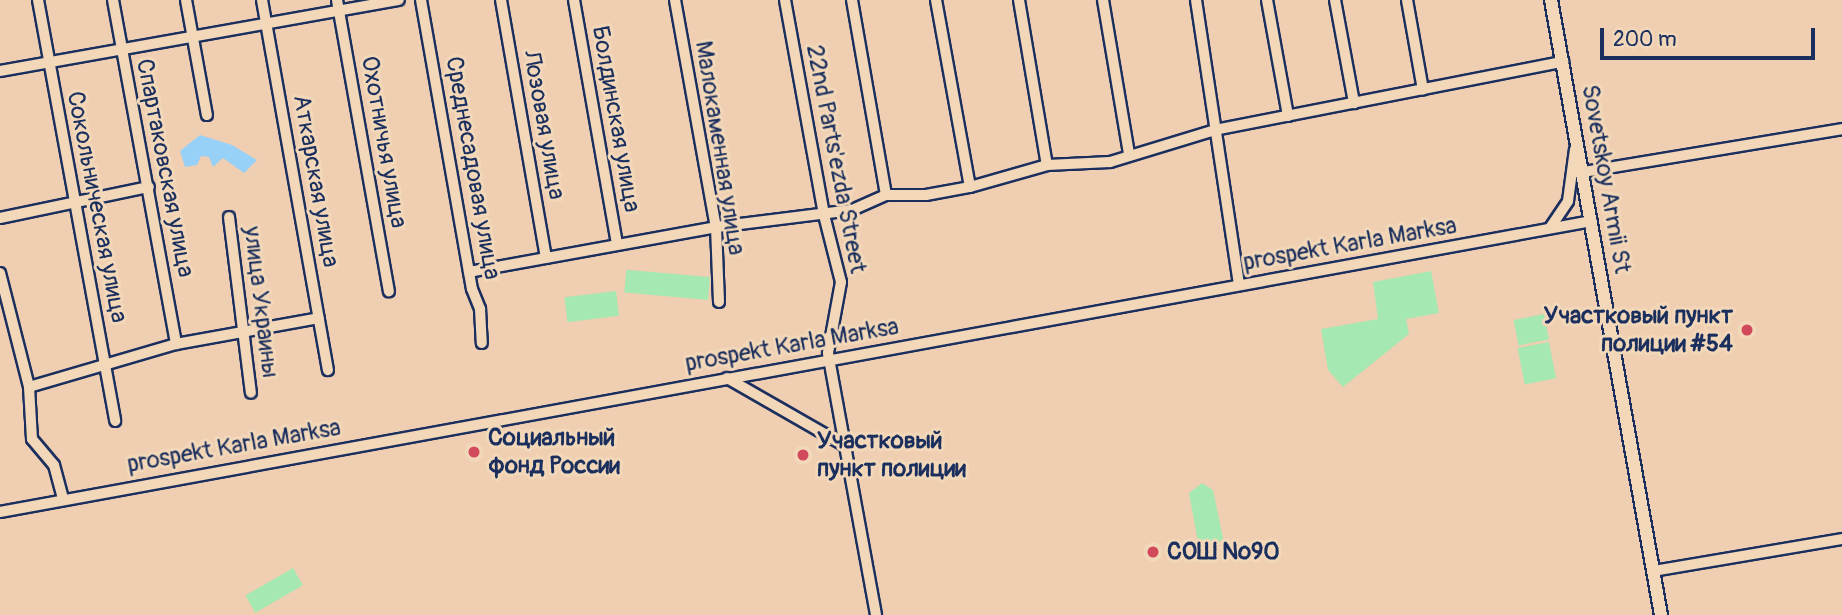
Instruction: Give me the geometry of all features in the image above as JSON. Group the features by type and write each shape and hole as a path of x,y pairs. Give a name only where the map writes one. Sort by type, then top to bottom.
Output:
{"main road":[{"name":"Sovetskoy Armii St","path":"1551,0 1661,615"}],"street":[{"name":"Сокольническая улица","path":"38,0 115,421"},
{"name":"Спартаковская улица","path":"113,0 176,344"},
{"path":"186,0 207,115"},
{"name":"Аткарская улица","path":"262,0 328,370"},
{"path":"0,71 338,4 399,0"},
{"name":"Среднесадовая улица","path":"421,0 469,272 480,309 482,343"},
{"name":"Лозовая улица","path":"501,0 546,258"},
{"name":"Болдинская улица","path":"574,0 617,244"},
{"name":"Малокаменная улица","path":"675,0 716,227 719,302"},
{"name":"22nd Parts'ezda Street","path":"785,0 824,215 841,282 827,338 828,359 876,615"},
{"path":"852,0 886,195"},
{"path":"936,0 970,187"},
{"path":"1019,0 1047,165"},
{"path":"1103,0 1129,154"},
{"path":"1196,0 1239,285"},
{"path":"1267,0 1287,116"},
{"path":"1335,0 1354,103"},
{"path":"1407,0 1423,90"},
{"name":"Охотничья улица","path":"338,4 389,291"},
{"path":"469,272 716,227 852,210 886,195 926,195 970,187 1047,165 1111,162 1129,154 1215,130 1563,62"},
{"path":"1583,172 1842,129"},
{"path":"1549,229 1569,201 1577,140"},
{"path":"0,218 149,187"},
{"name":"улица Украины","path":"229,217 246,330 251,393"},
{"name":"prospekt Karla Marksa","path":"0,512 1592,221"},
{"path":"0,273 29,387 32,439 54,464 63,499"},
{"path":"29,387 106,367 176,344 319,318"},
{"path":"727,378 844,445"},
{"path":"1653,571 1842,539"}],"green space":[{"path":"626,270 710,277 708,300 624,293"},
{"path":"1431,271 1439,313 1406,319 1409,334 1343,387 1328,370 1321,329 1378,319 1373,282"},
{"path":"616,291 619,316 567,322 564,297"},
{"path":"1544,314 1549,340 1519,345 1514,320"},
{"path":"1549,342 1556,378 1525,384 1518,348"},
{"path":"1202,483 1213,490 1223,538 1213,551 1198,542 1189,493"},
{"path":"293,568 303,585 255,613 245,596"}],"water":[{"path":"200,135 232,145 257,160 244,173 223,158 213,167 209,157 201,156 197,165 185,167 180,151"}],"place":[{"name":"Участковый пункт полиции #54","path":"1747,330"},
{"name":"Социальный фонд России","path":"474,452"},
{"name":"Участковый пункт полиции","path":"803,455"},
{"name":"СОШ №90","path":"1153,552"}]}
